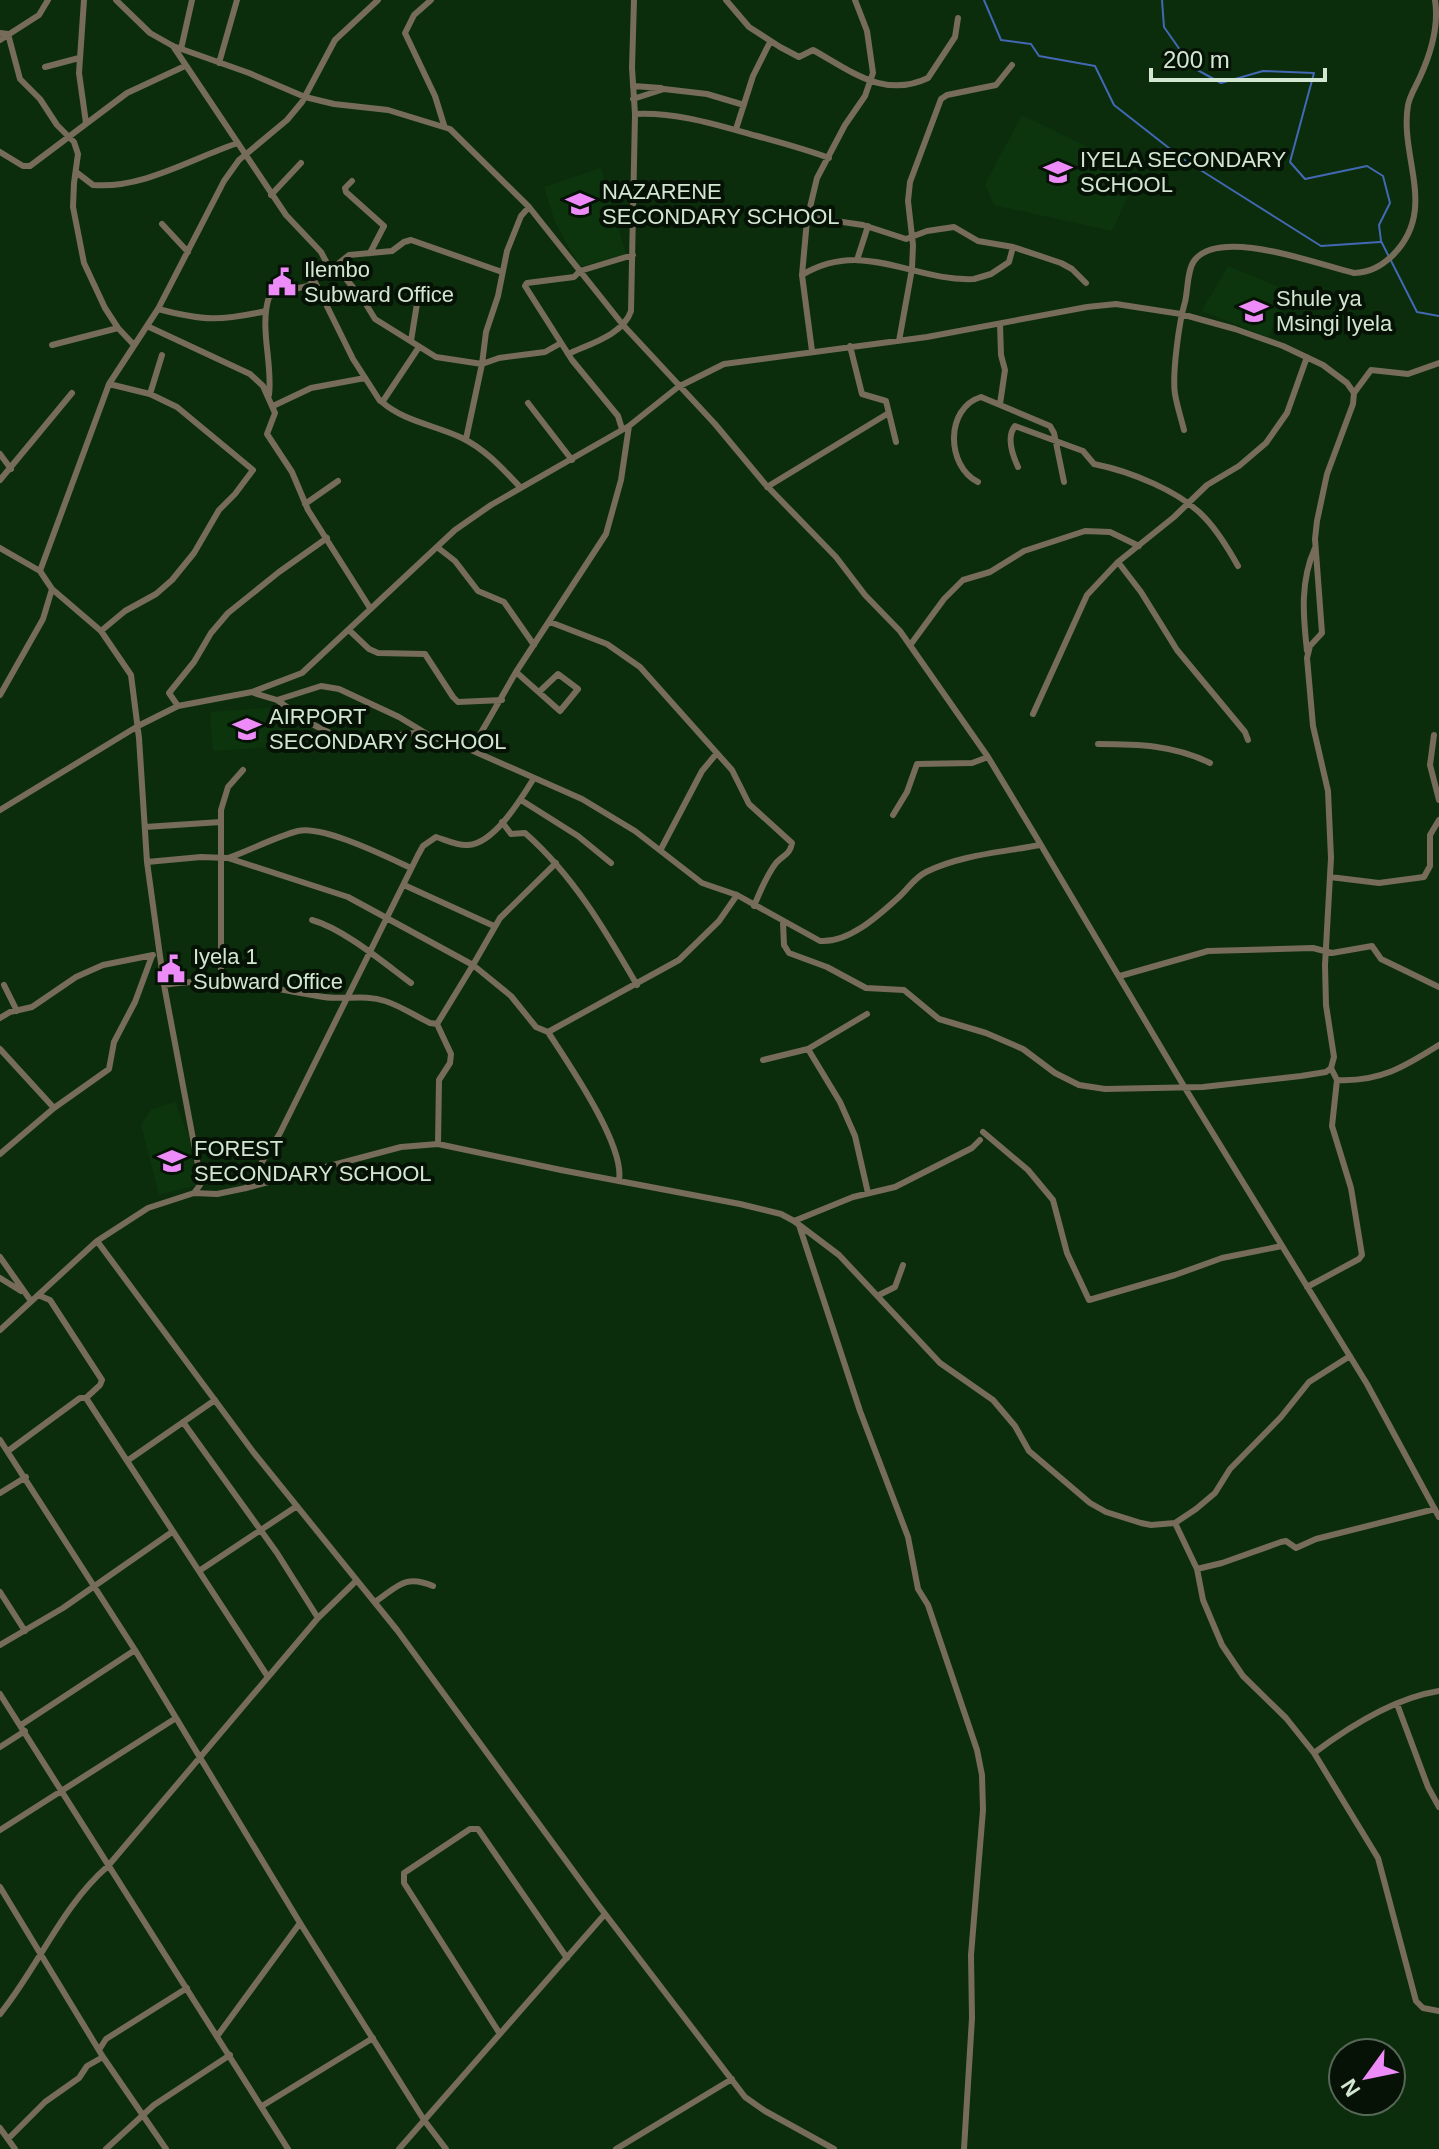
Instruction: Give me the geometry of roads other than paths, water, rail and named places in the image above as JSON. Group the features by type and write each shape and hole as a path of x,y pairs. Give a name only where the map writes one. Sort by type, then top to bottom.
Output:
{"street":[{"path":"0,40 4,33 39,15 48,0"},
{"path":"84,0 79,58 86,123"},
{"path":"116,0 150,33 173,46 305,97 334,104 388,110 444,125 529,207 623,325 715,424 767,487 836,557 865,595 911,644 988,757 1185,1088 1384,1413 1439,1517"},
{"path":"181,49 192,0"},
{"path":"219,63 237,0"},
{"path":"40,571 109,384 158,309 224,181 245,155 287,120 305,97 335,40 378,0"},
{"path":"431,0 414,15 405,33 435,96 444,125"},
{"path":"568,354 623,325 631,311 634,0"},
{"path":"726,0 742,20 770,42 799,57 813,50 872,82 887,86 900,86 928,78 955,37 958,18"},
{"path":"812,351 802,275 808,217 817,178 872,82 873,62 869,41 855,0"},
{"path":"1184,430 1174,387 1181,314 1192,265 1202,253 1246,246 1354,273 1366,272 1386,261 1407,240 1417,192 1409,102 1432,48 1439,14 1435,0 1439,5"},
{"path":"4,33 20,79 69,135 78,154 73,207 84,263 105,308 134,345"},
{"path":"736,129 753,76 770,42"},
{"path":"173,46 235,144 292,224 364,301 375,319 445,360 482,364 499,358 545,352 561,343"},
{"path":"45,67 79,58"},
{"path":"899,341 912,269 908,211 910,182 941,99 950,94 996,85 1012,65"},
{"path":"0,152 28,166 127,93 185,66"},
{"path":"633,86 707,94 744,105"},
{"path":"633,99 664,89"},
{"path":"635,114 697,119 797,146 829,158"},
{"path":"76,172 93,185 108,185 159,175 235,144"},
{"path":"271,195 301,163"},
{"path":"352,181 345,188 346,192 384,226 370,253"},
{"path":"466,439 486,332 502,272 513,234 529,207"},
{"path":"808,217 868,226 895,237 912,238 927,231 954,227 978,241 1013,247 1061,263 1086,283"},
{"path":"162,224 188,252"},
{"path":"857,260 868,226"},
{"path":"269,395 271,378 266,311 269,297 273,294 301,289 349,255 392,251 411,240 502,272"},
{"path":"802,275 821,265 857,260 974,279 991,274 1009,262 1013,247"},
{"path":"471,750 516,672 606,534 619,492 626,427 568,354 525,286 527,283 574,277 580,271 633,255"},
{"path":"314,280 365,378 382,402 421,424 466,439 494,460 520,487"},
{"path":"411,341 419,291"},
{"path":"0,810 138,726 178,706 252,692 302,673 455,530 520,487 626,427 678,387 724,364 899,341 1101,305 1141,307 1181,314 1235,329 1307,357 1331,370 1354,393"},
{"path":"158,309 228,320 266,311"},
{"path":"1000,324 1005,370 1000,404"},
{"path":"147,326 257,378 273,406 274,419 267,434 292,472 305,504 370,608"},
{"path":"52,345 118,328"},
{"path":"850,346 862,394 884,400 896,442"},
{"path":"382,402 419,347"},
{"path":"150,394 162,355"},
{"path":"1033,714 1079,608 1094,586 1207,485 1246,461 1266,443 1287,413 1307,357"},
{"path":"1308,654 1312,643 1321,636 1322,628 1317,521 1327,474 1353,404 1354,393 1371,370 1408,374 1439,363"},
{"path":"273,406 311,388 365,378"},
{"path":"101,631 172,580 194,553 219,510 252,473 250,465 177,407 150,394 109,384"},
{"path":"0,480 72,393"},
{"path":"978,482 967,474 954,449 956,421 965,407 978,397 1050,426 1064,482"},
{"path":"528,403 572,460"},
{"path":"767,487 887,414"},
{"path":"1018,467 1011,447 1013,427 1023,427 1083,451 1094,464 1118,469 1188,504 1212,525 1238,566"},
{"path":"0,454 11,469"},
{"path":"305,504 338,481"},
{"path":"911,644 944,599 963,580 995,570 1024,551 1085,531 1110,532 1139,546"},
{"path":"178,706 169,693 194,662 218,624 279,572 327,538"},
{"path":"1307,1287 1362,1255 1350,1182 1335,1144 1332,1126 1337,1080 1331,1068 1334,1057 1326,1005 1330,877 1328,791 1313,726 1303,587 1316,545"},
{"path":"437,547 455,561 478,591 504,602 534,645"},
{"path":"0,548 40,571 52,589 101,631 129,669 138,726 156,955 200,1176 200,1185 194,1193"},
{"path":"1118,562 1153,609 1177,650 1239,724 1248,740"},
{"path":"0,695 43,619 52,589"},
{"path":"550,622 607,644 640,667 736,775 749,804 792,845 767,877 754,906"},
{"path":"349,630 369,649 378,653 425,654 458,702 502,700"},
{"path":"516,672 539,692 562,711 578,689 558,674 539,692"},
{"path":"277,700 308,689 329,686 399,717 421,732 471,750 609,814 661,849 702,883 737,895 820,941 841,938 870,920 923,873 972,858 1040,845"},
{"path":"252,692 277,700 308,722 342,739 366,740 421,732"},
{"path":"1434,735 1430,765 1439,800"},
{"path":"1098,744 1150,745 1186,752 1210,763"},
{"path":"661,849 702,771 717,753"},
{"path":"893,815 907,792 917,764 972,763 988,757"},
{"path":"221,981 223,798 243,770"},
{"path":"246,1188 280,1133 371,953 385,916 429,840 436,837 464,846 476,844 496,831 534,778"},
{"path":"521,800 578,836 611,863"},
{"path":"1330,877 1379,883 1424,877 1430,866 1430,835 1439,820"},
{"path":"502,821 507,831 525,833 556,863 598,919 637,985"},
{"path":"145,827 221,822"},
{"path":"147,862 224,858 294,832 309,830 342,839 411,868"},
{"path":"224,858 348,897 473,965 511,996 536,1027 548,1032 610,1135 620,1168 619,1180"},
{"path":"437,1024 494,926 556,863"},
{"path":"404,885 494,926"},
{"path":"548,1032 679,960 719,921 737,895"},
{"path":"312,920 322,922 371,953 411,983"},
{"path":"783,923 784,945 789,953 827,967 866,988 904,990 939,1019 986,1033 1023,1049 1055,1073 1079,1085 1105,1089 1185,1088 1301,1076 1331,1068"},
{"path":"1120,976 1208,951 1227,953 1313,948 1326,951 1375,947 1381,959 1439,987"},
{"path":"0,1018 10,1012 32,1007 76,977 103,965 156,955"},
{"path":"0,1154 54,1108 109,1069 114,1042 156,955"},
{"path":"164,985 221,981 276,986 325,997 368,997 384,1000 437,1024"},
{"path":"4,985 17,1011"},
{"path":"763,1060 808,1049 867,1014"},
{"path":"437,1024 451,1054 450,1063 439,1080 438,1144"},
{"path":"1337,1080 1376,1078 1396,1071 1439,1045"},
{"path":"0,1049 54,1108"},
{"path":"808,1049 840,1102 855,1136 868,1193"},
{"path":"983,1132 1028,1170 1053,1200 1067,1253 1089,1300 1222,1258 1282,1246"},
{"path":"797,1223 840,1201 895,1187 972,1148 980,1140"},
{"path":"0,1330 97,1241 148,1208 194,1193 217,1194 246,1188 401,1147 438,1144 781,1214 839,1255 940,1363 993,1400 1015,1426 1029,1451 1090,1503 1106,1512 1141,1523 1175,1523 1215,1493 1230,1469 1281,1417 1309,1382 1350,1356"},
{"path":"797,1223 860,1411 908,1537 918,1589 928,1605 981,1766 983,1810 971,1955 972,2018 964,2149"},
{"path":"97,1241 215,1400 375,1602 605,1914 745,2097 834,2149"},
{"path":"0,1257 31,1301"},
{"path":"879,1295 895,1287 903,1265"},
{"path":"0,1278 26,1294"},
{"path":"8,1451 80,1398 86,1398 102,1380 50,1300 38,1295"},
{"path":"86,1398 268,1677"},
{"path":"127,1461 215,1400"},
{"path":"183,1422 301,1589 318,1618"},
{"path":"0,1440 135,1650 300,1923 424,2120 446,2149"},
{"path":"0,1493 26,1477"},
{"path":"199,1571 297,1506"},
{"path":"1197,1569 1281,1542 1286,1541 1296,1548 1316,1539 1435,1509"},
{"path":"1175,1523 1197,1569 1203,1600 1222,1645 1243,1676 1286,1718 1314,1753 1378,1858 1416,2001 1423,2008 1439,2011"},
{"path":"0,1645 94,1587 172,1532"},
{"path":"375,1602 407,1580 414,1579 433,1586"},
{"path":"0,2014 78,1896 108,1866 318,1618 356,1581"},
{"path":"0,1592 25,1631"},
{"path":"0,1747 135,1650"},
{"path":"1314,1753 1380,1711 1439,1691"},
{"path":"0,1694 288,2149"},
{"path":"1397,1704 1428,1787 1439,1807"},
{"path":"0,1830 176,1718"},
{"path":"500,2034 404,1883 404,1873 470,1829 478,1829 567,1958"},
{"path":"0,1887 3,1897 101,2054 166,2149"},
{"path":"399,2149 605,1914"},
{"path":"218,2035 300,1923"},
{"path":"8,2139 45,2102 74,2082 101,2054 106,2039 187,1988"},
{"path":"262,2106 373,2038"},
{"path":"106,2149 142,2114 230,2055"},
{"path":"616,2149 732,2079"},
{"path":"0,2128 15,2149"}],"waterway":[{"path":"984,0 1001,40 1031,44 1039,56 1095,66 1114,105 1183,159 1321,246 1380,242"},
{"path":"1162,0 1164,27 1192,67 1221,83 1263,71 1314,73 1290,162 1305,179 1367,166 1383,176 1390,203 1379,225 1381,241 1417,312 1439,316"}],"place":[{"name":"IYELA SECONDARY SCHOOL","path":"1058,172"},
{"name":"NAZARENE SECONDARY SCHOOL","path":"580,204"},
{"name":"Ilembo Subward Office","path":"282,282"},
{"name":"Shule ya Msingi Iyela","path":"1254,311"},
{"name":"AIRPORT SECONDARY SCHOOL","path":"247,729"},
{"name":"Iyela 1 Subward Office","path":"171,969"},
{"name":"FOREST SECONDARY SCHOOL","path":"172,1161"}]}
